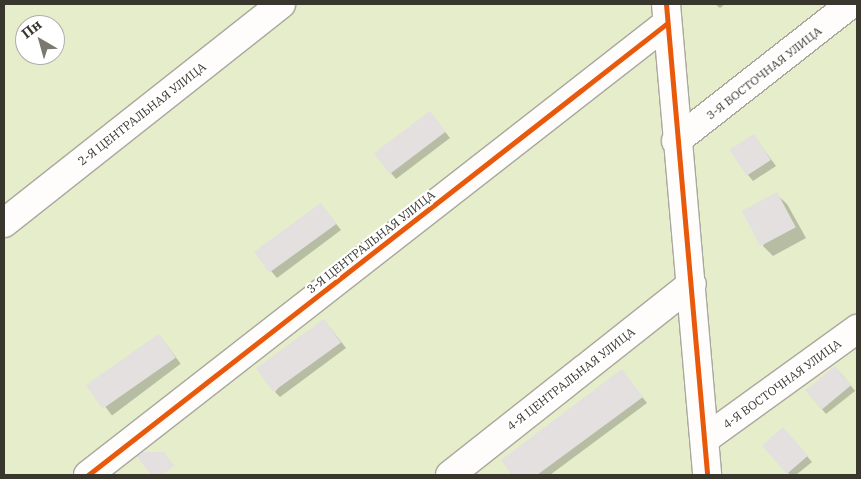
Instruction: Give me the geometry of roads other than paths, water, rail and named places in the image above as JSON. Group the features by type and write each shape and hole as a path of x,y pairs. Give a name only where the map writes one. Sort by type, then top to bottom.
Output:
{"street":[{"name":"2-Я ЦЕНТРАЛЬНАЯ УЛИЦА","path":"4,223 281,4"},
{"name":"3-Я ВОСТОЧНАЯ УЛИЦА","path":"676,142 851,4"},
{"path":"666,14 676,142 692,284 707,475"},
{"name":"3-Я ЦЕНТРАЛЬНАЯ УЛИЦА","path":"88,475 666,14"},
{"name":"4-Я ЦЕНТРАЛЬНАЯ УЛИЦА","path":"450,475 692,284"},
{"name":"4-Я ВОСТОЧНАЯ УЛИЦА","path":"705,439 853,341"}]}
